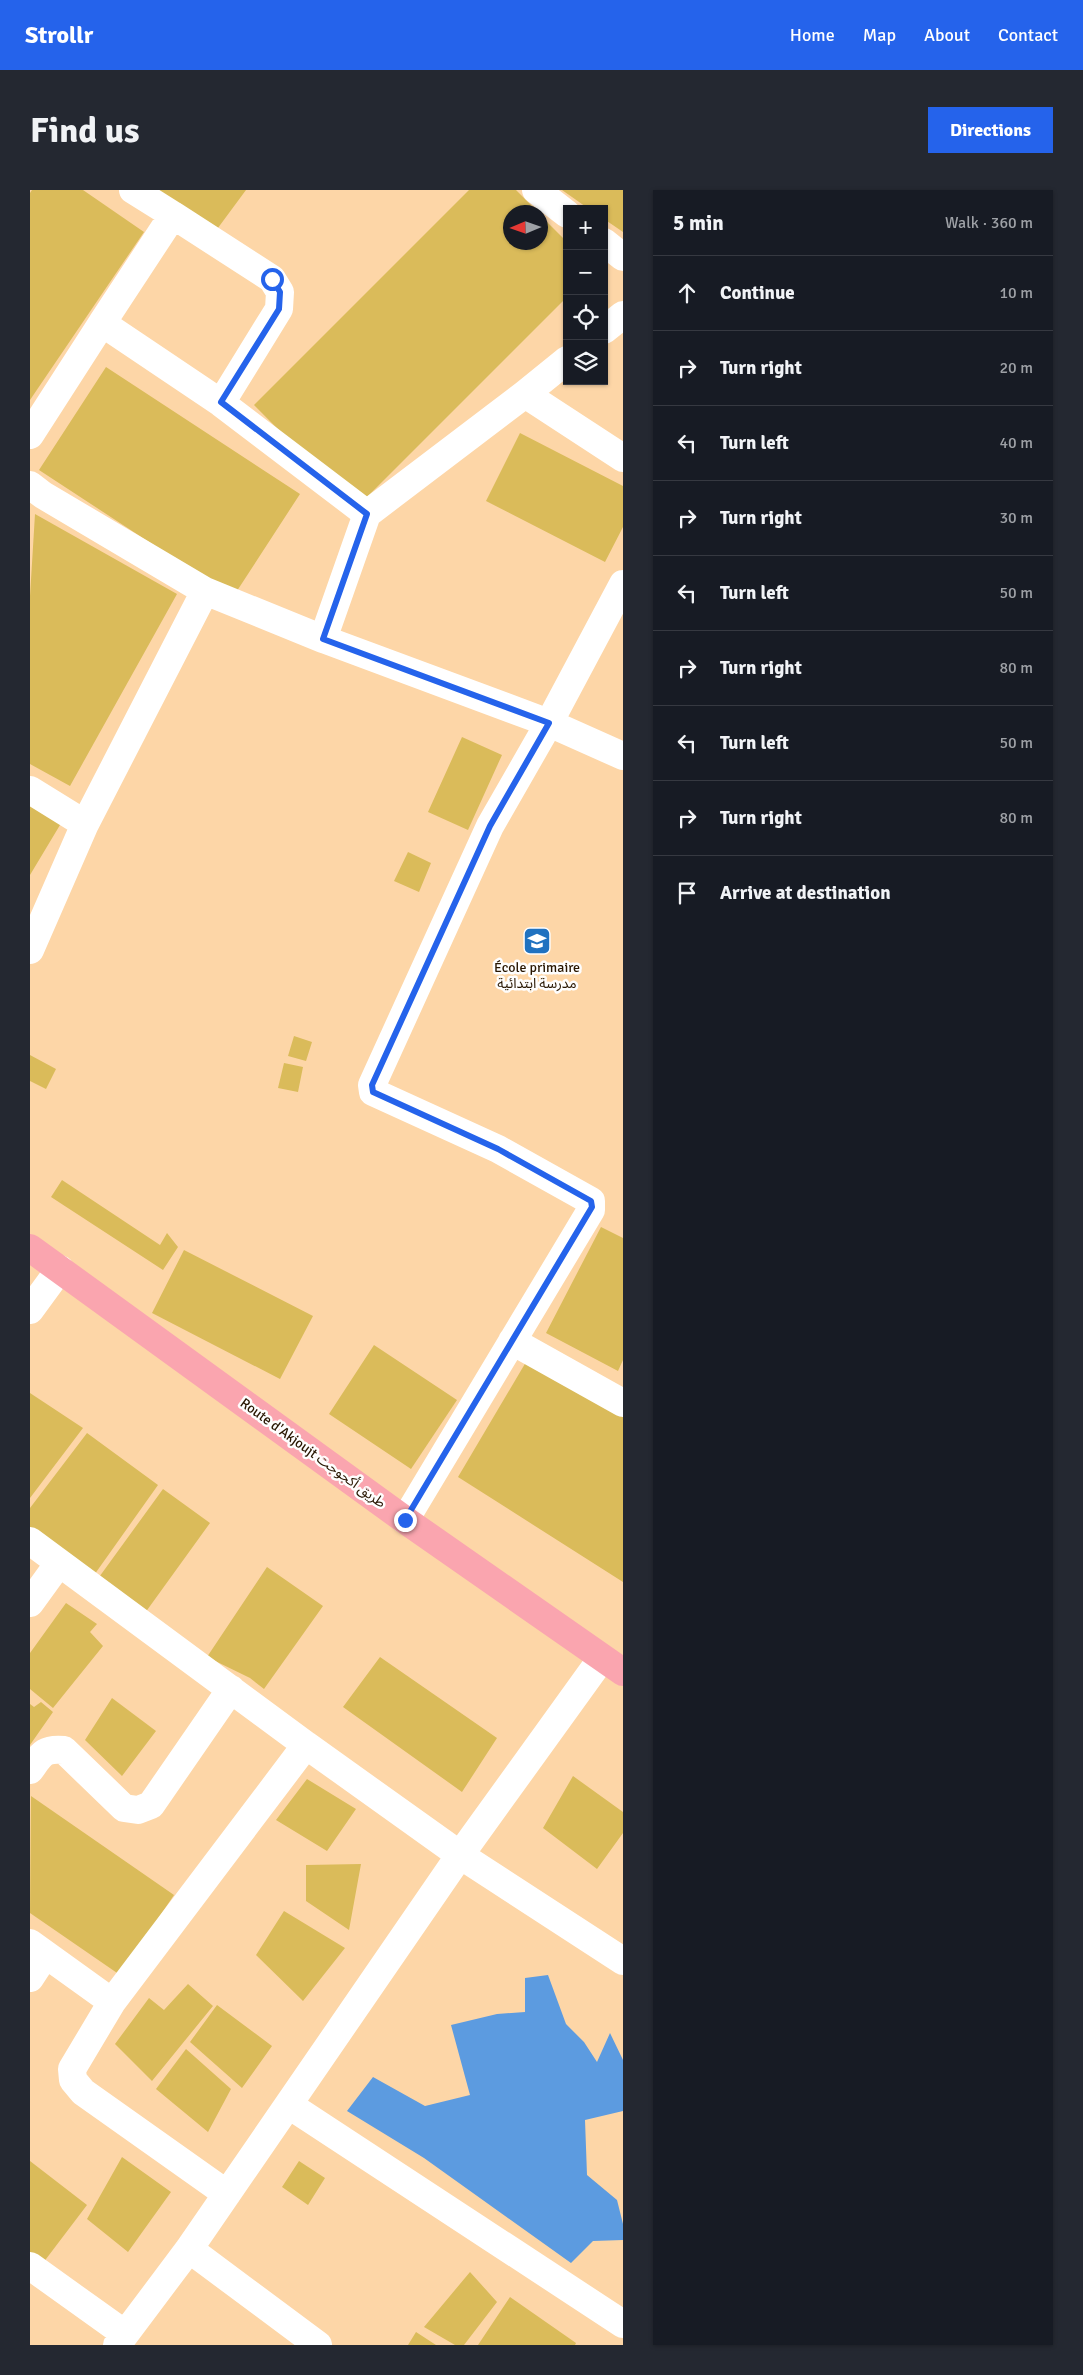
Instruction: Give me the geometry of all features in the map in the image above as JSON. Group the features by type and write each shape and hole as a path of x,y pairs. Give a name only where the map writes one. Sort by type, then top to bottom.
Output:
{"highway":[{"name":"Route d'Akjoujt طريق أكجوجت","path":"30,1248 405,1520 612,1665"}],"street":[{"path":"134,190 272,279 280,292 279,309 221,402"},
{"path":"536,190 563,211"},
{"path":"30,435 173,215"},
{"path":"608,245 623,257"},
{"path":"608,327 623,315"},
{"path":"102,323 221,402 367,514"},
{"path":"323,639 367,514 563,363"},
{"path":"525,394 623,458"},
{"path":"34,497 206,591 323,639 549,723 623,756"},
{"path":"405,1520 591,1210 591,1201 498,1149 373,1092 372,1085 490,826 549,723 623,584"},
{"path":"30,950 85,824 206,591"},
{"path":"30,790 85,824"},
{"path":"30,1310 60,1269"},
{"path":"512,1341 623,1403"},
{"path":"30,1541 306,1745 460,1855 623,1961"},
{"path":"30,1603 59,1562"},
{"path":"30,2266 121,2339 190,2249 460,1855 612,1665"},
{"path":"30,1770 41,1754 52,1749 64,1750 124,1808 138,1810 151,1806 231,1689"},
{"path":"227,2194 83,2092 73,2080 72,2069 112,2002 306,1745"},
{"path":"30,1978 37,1949 112,2002"},
{"path":"289,2105 623,2324"},
{"path":"190,2249 318,2345"}],"water":[{"path":"548,1975 566,2024 584,2042 597,2062 610,2033 623,2060 623,2111 585,2120 587,2175 617,2200 623,2224 623,2240 593,2241 571,2263 424,2158 347,2111 373,2077 425,2106 470,2095 451,2025 497,2014 525,2012 525,1978"}],"building":[{"path":"32,190 83,190 144,232 30,400 30,193"},
{"path":"150,190 246,190 212,236"},
{"path":"469,190 516,190 531,205 503,205 503,250 548,250 548,223 563,238 563,301 356,508 254,405"},
{"path":"562,190 623,190 623,232 608,222 608,205 583,205"},
{"path":"106,367 300,494 233,597 39,470"},
{"path":"520,433 623,486 623,527 605,562 486,501"},
{"path":"35,514 177,594 70,786 30,764 30,596"},
{"path":"462,737 502,755 468,830 428,812"},
{"path":"30,787 69,810 30,875"},
{"path":"408,852 431,863 419,892 394,881"},
{"path":"294,1036 312,1042 306,1061 288,1056"},
{"path":"30,1055 56,1069 46,1089 30,1081"},
{"path":"284,1063 303,1067 298,1092 278,1088"},
{"path":"62,1180 160,1245 167,1233 178,1247 163,1270 51,1197"},
{"path":"601,1227 623,1238 623,1360 618,1371 546,1333"},
{"path":"184,1250 313,1316 280,1379 152,1313"},
{"path":"374,1345 457,1400 411,1469 329,1414"},
{"path":"526,1362 623,1412 623,1582 458,1477"},
{"path":"30,1393 83,1428 30,1498"},
{"path":"87,1433 158,1485 92,1578 30,1534 30,1508"},
{"path":"163,1489 210,1523 145,1613 97,1580"},
{"path":"267,1567 323,1606 264,1689 250,1678 207,1657"},
{"path":"66,1603 97,1624 90,1632 103,1646 53,1708 30,1689 30,1653"},
{"path":"380,1657 497,1738 462,1792 343,1707"},
{"path":"112,1698 156,1731 122,1776 85,1740"},
{"path":"41,1702 53,1712 30,1745 30,1704 34,1707"},
{"path":"573,1776 623,1812 623,1833 597,1869 543,1828"},
{"path":"307,1779 356,1809 327,1851 276,1820"},
{"path":"31,1796 174,1895 120,1975 30,1913"},
{"path":"361,1864 349,1930 306,1901 306,1865"},
{"path":"284,1911 345,1948 303,2001 256,1955"},
{"path":"188,1984 213,2006 152,2081 115,2044 149,1998 164,2010"},
{"path":"217,2005 272,2046 242,2088 190,2042"},
{"path":"186,2049 231,2089 208,2132 156,2089"},
{"path":"122,2157 171,2192 128,2252 87,2219"},
{"path":"30,2161 87,2205 43,2263 30,2253"},
{"path":"299,2161 325,2178 308,2205 282,2187"},
{"path":"470,2272 497,2302 464,2345 455,2345 424,2327"},
{"path":"510,2297 576,2343 575,2345 478,2345"},
{"path":"416,2332 436,2345 408,2345"}],"place":[{"name":"École primaire مدرسة ابتدائية","path":"537,941"}],"route":[{"path":"272,279 280,292 279,309 221,402 367,514 323,639 549,723 490,826 372,1085 373,1092 498,1149 591,1201 592,1207 405,1520"}]}
